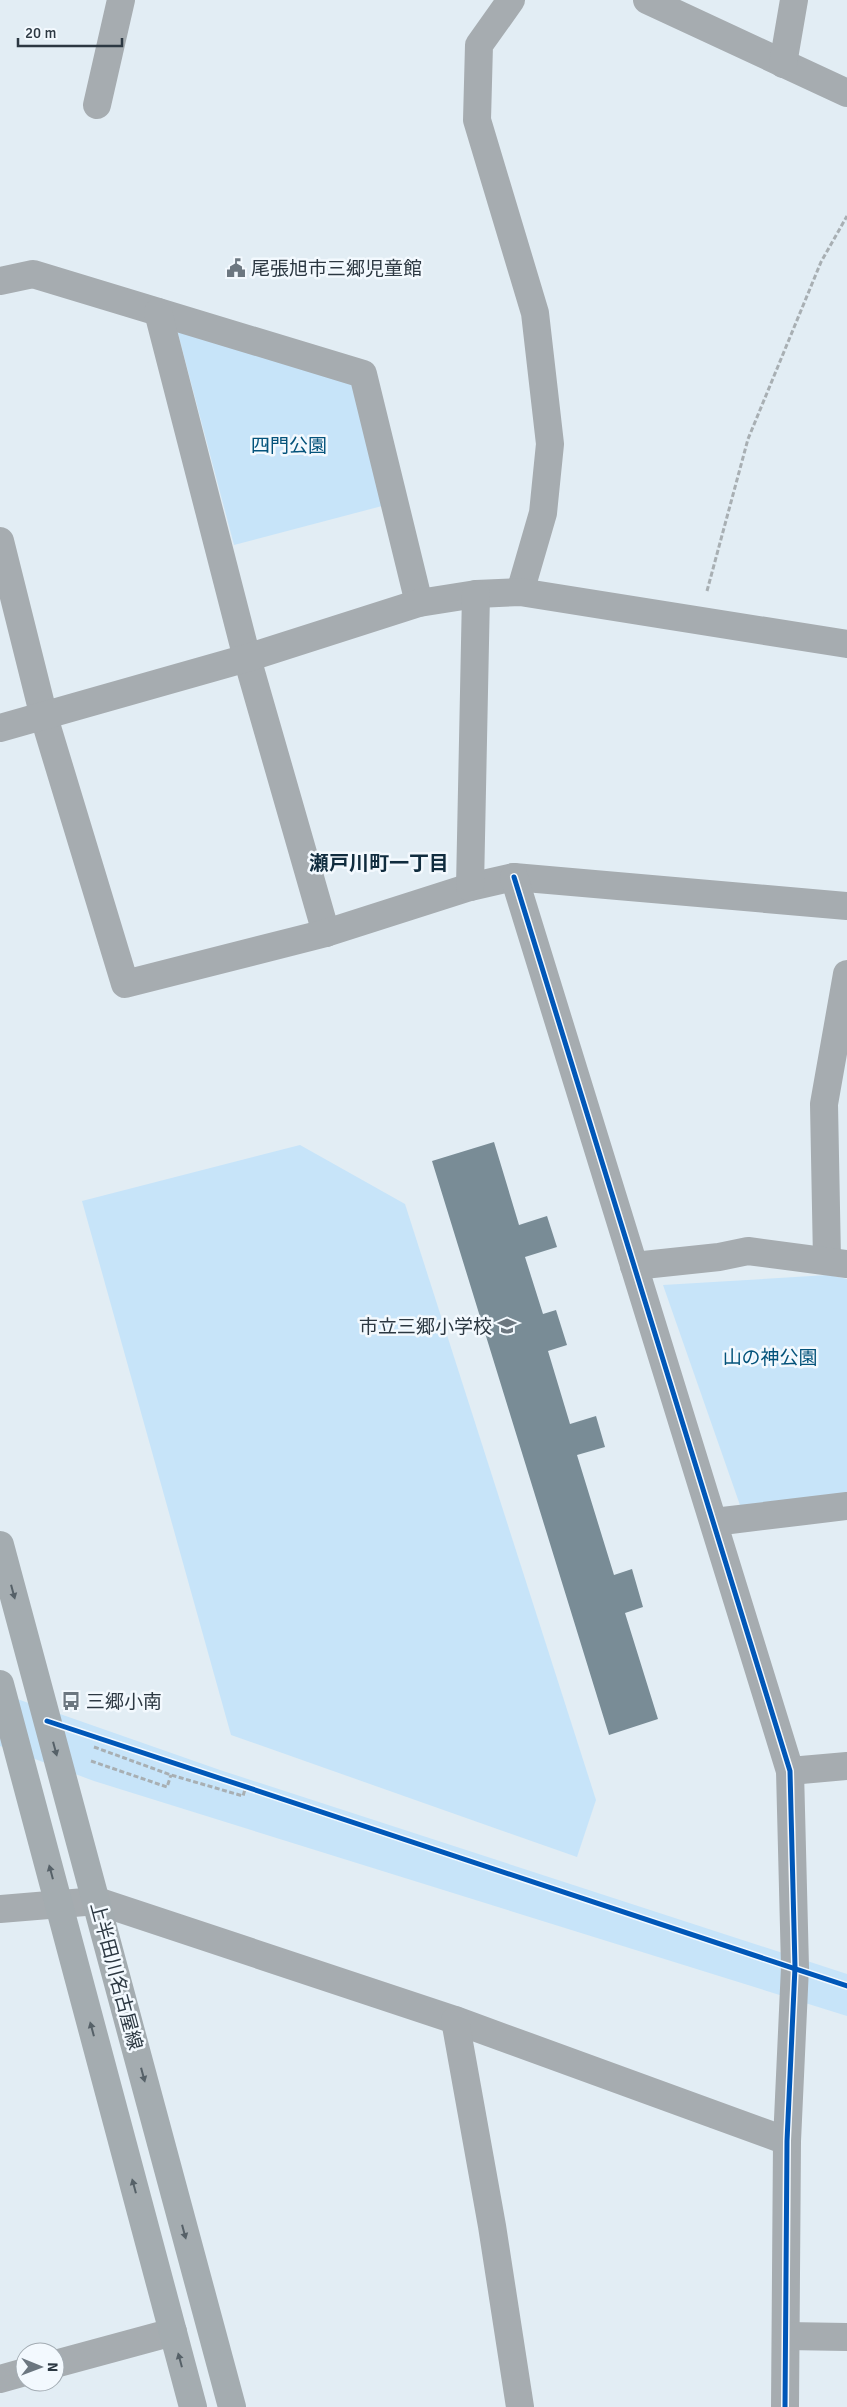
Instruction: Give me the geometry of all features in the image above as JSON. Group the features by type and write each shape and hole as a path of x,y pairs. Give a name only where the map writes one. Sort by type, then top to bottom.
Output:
{"main road":[{"name":"上半田川名古屋線","path":"0,1545 232,2407"},
{"name":"上半田川名古屋線","path":"0,1684 193,2407"}],"street":[{"path":"97,105 121,0"},
{"path":"511,0 479,45 478,120 535,312 550,444 544,513 520,592"},
{"path":"647,0 847,93"},
{"path":"783,64 794,0"},
{"path":"0,282 33,274 363,374 419,603"},
{"path":"158,312 247,658 326,933"},
{"path":"0,541 44,716 125,984 326,933 470,887 514,877 847,906"},
{"path":"0,728 247,658 419,603 476,594 520,592 847,644"},
{"path":"470,887 476,594"},
{"path":"514,877 790,1771 795,1967 787,2141 785,2407"},
{"path":"634,1266 719,1257 748,1251 837,1262 824,1104 847,974"},
{"path":"714,1522 847,1506"},
{"path":"790,1771 847,1766"},
{"path":"0,1909 97,1901 455,2020 787,2141"},
{"path":"455,2020 492,2226 520,2407"},
{"path":"65,2361 173,2332"},
{"path":"786,2336 847,2337"},
{"path":"0,2379 15,2375"}],"path":[{"path":"700,622 714,561 748,439 821,262 847,216"},
{"path":"47,1721 795,1967 847,1986"},
{"path":"94,1747 171,1775 243,1796 246,1786"},
{"path":"122,1772 167,1787 171,1775"}],"green space":[{"name":"四門公園","path":"177,330 355,381 382,506 234,545"},
{"path":"300,1145 405,1204 596,1800 577,1857 231,1735 82,1201"},
{"name":"山の神公園","path":"828,1275 847,1279 847,1493 741,1508 663,1285"},
{"path":"0,1693 220,1770 847,1974 847,2016 94,1781 0,1746"}],"building":[{"path":"494,1142 519,1225 547,1216 557,1247 525,1257 543,1314 556,1310 567,1345 548,1351 570,1424 596,1416 605,1447 577,1455 614,1575 632,1569 643,1607 625,1613 658,1719 609,1735 432,1161"}],"cycle path":[{"path":"514,877 790,1771 795,1967 787,2141 785,2407"},
{"path":"47,1721 847,1986"}],"place":[{"name":"尾張旭市三郷児童館","path":"236,268"},
{"name":"市立三郷小学校","path":"507,1326"},
{"name":"三郷小南","path":"71,1701"}],"district":[{"name":"瀬戸川町一丁目","path":"379,863"}]}
